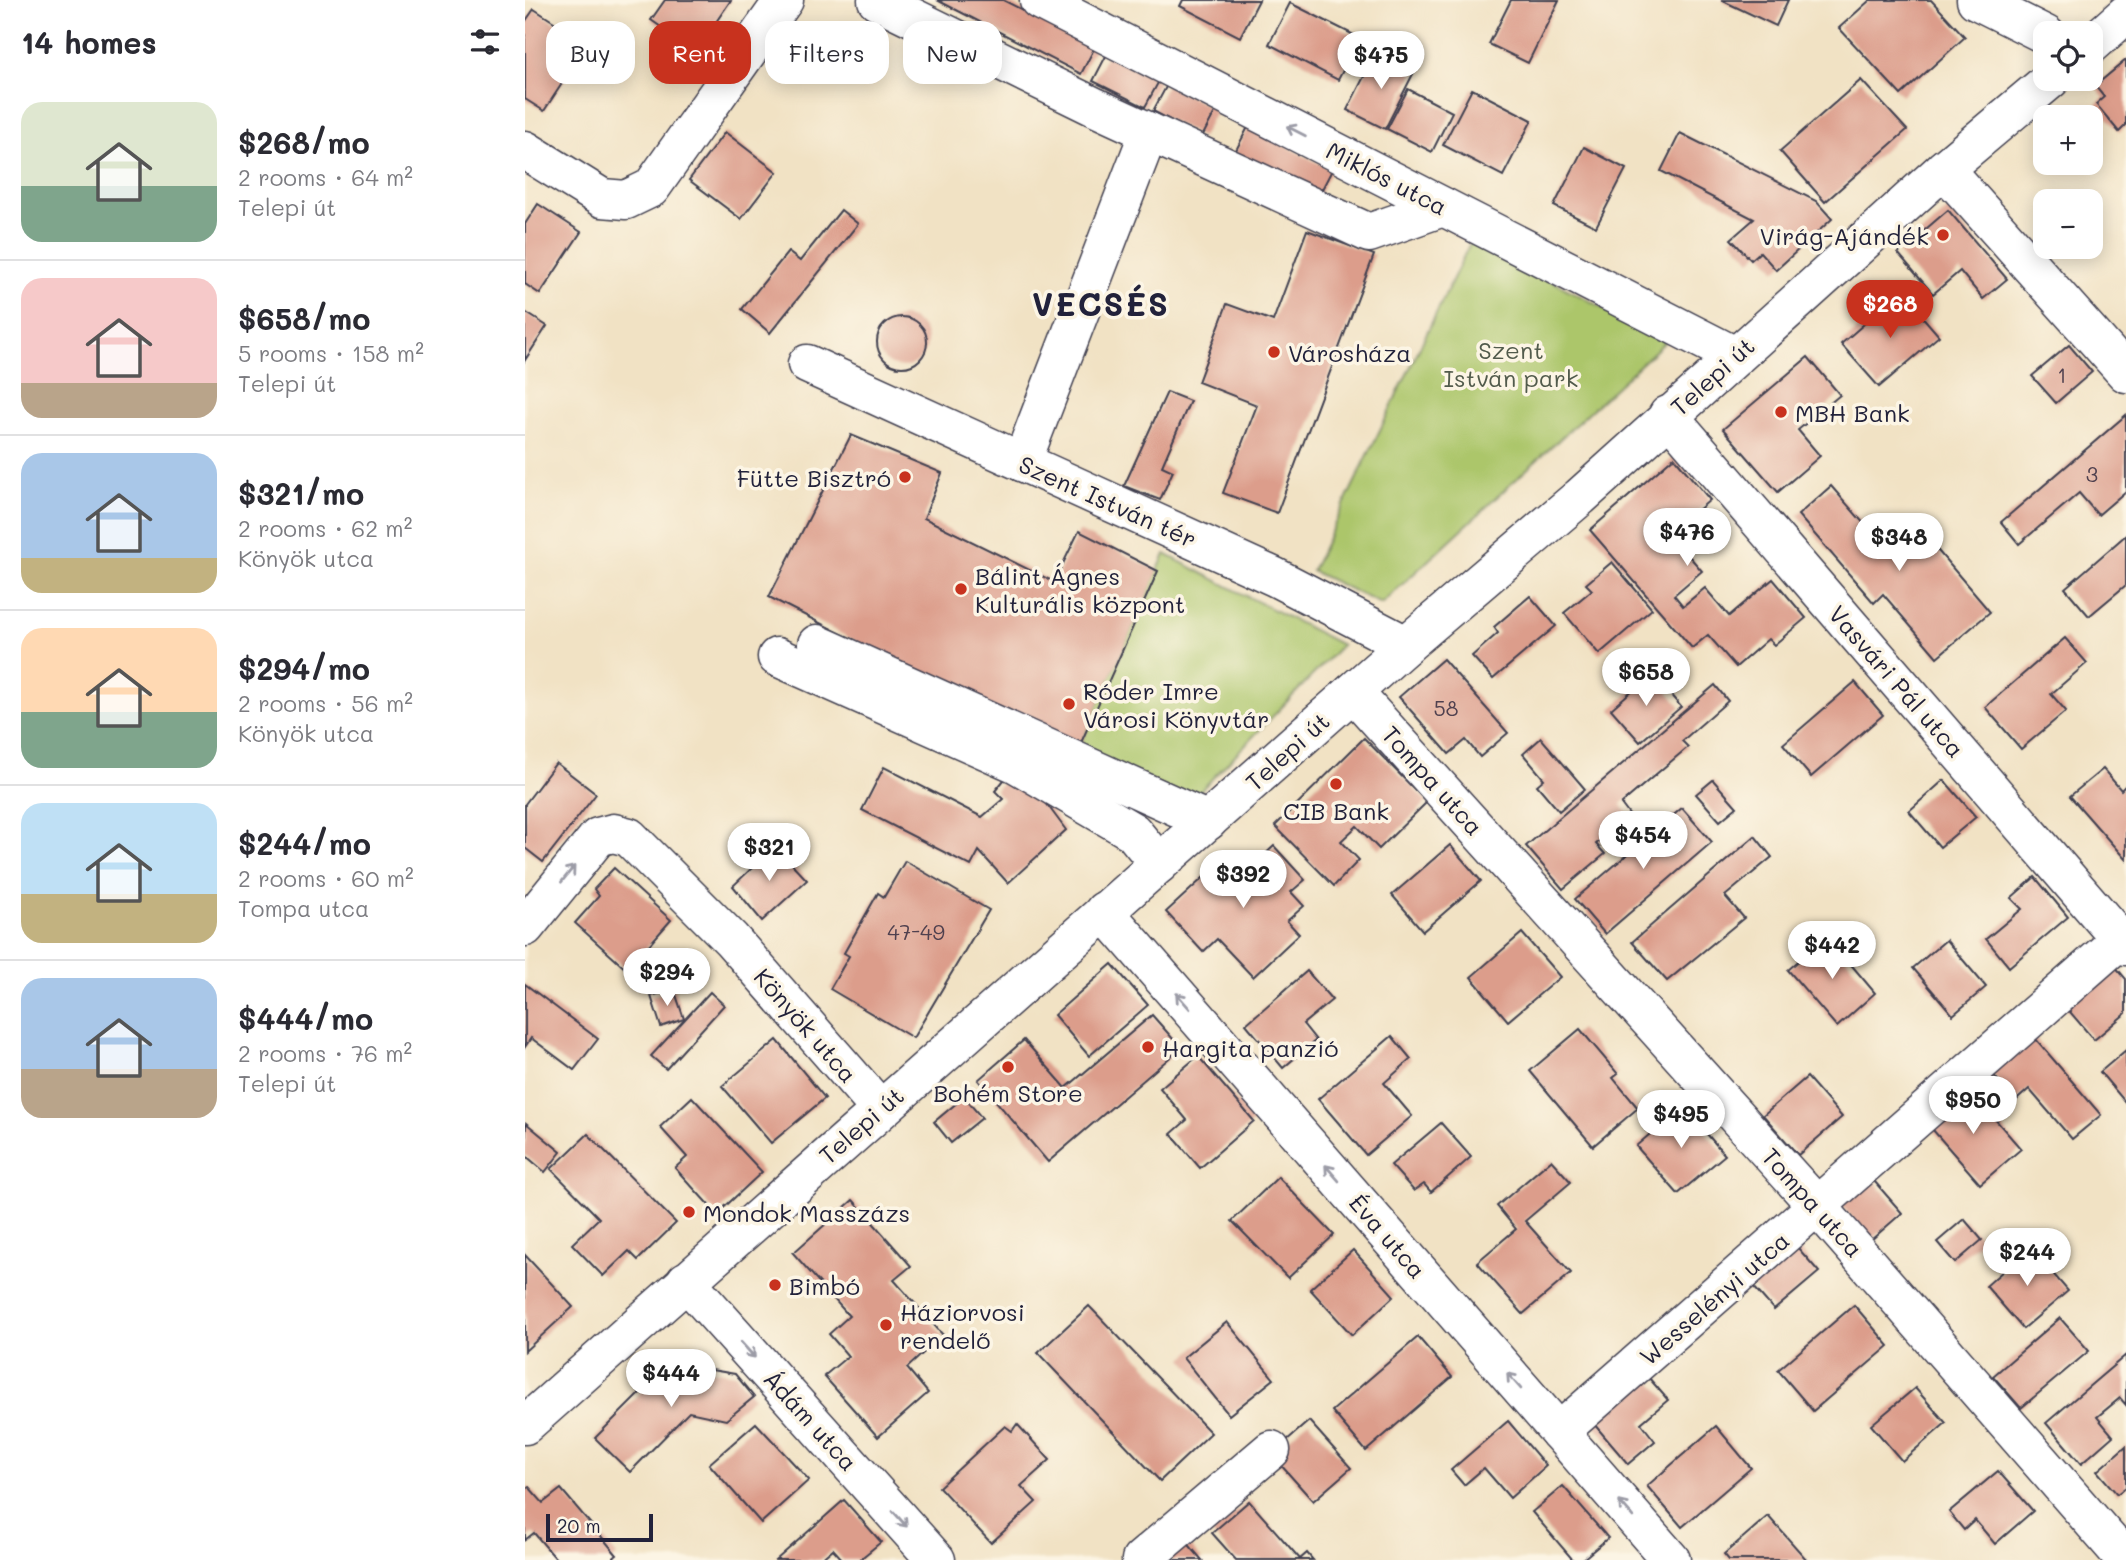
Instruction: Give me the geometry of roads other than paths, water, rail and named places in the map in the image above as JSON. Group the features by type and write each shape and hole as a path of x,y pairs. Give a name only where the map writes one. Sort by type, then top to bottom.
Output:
{"street":[{"path":"525,150 602,198 626,200 651,188 784,0"},
{"path":"877,0 1149,132 1369,233 1443,207"},
{"name":"Miklós utca","path":"1039,0 1735,356"},
{"path":"1976,0 2033,28"},
{"path":"2103,34 2126,14"},
{"name":"Telepi út","path":"525,1425 1406,645 1580,497 1944,169 2037,91"},
{"path":"1022,462 1149,132"},
{"path":"1944,169 2126,373"},
{"name":"Szent István tér","path":"807,364 1275,577 1406,645"},
{"name":"Vasvári Pál utca","path":"1668,415 2123,943"},
{"path":"817,644 1208,821"},
{"path":"777,657 1017,764 1133,832 1159,864"},
{"name":"Tompa utca","path":"1353,692 1818,1207 2126,1560"},
{"name":"Könyök utca","path":"525,927 598,837 613,833 629,837 731,939 880,1109"},
{"name":"Éva utca","path":"1104,911 1671,1560"},
{"name":"Wesselényi utca","path":"1559,1432 2123,943"},
{"name":"Ádám utca","path":"686,1281 936,1560"},
{"path":"1141,1560 1271,1450"}],"place":[{"name":"Virág-Ajándék","path":"1943,235"},
{"name":"Városháza","path":"1274,352"},
{"name":"MBH Bank","path":"1781,412"},
{"name":"Fütte Bisztró","path":"905,477"},
{"name":"Bálint Ágnes Kulturális központ","path":"961,589"},
{"name":"Róder Imre Városi Könyvtár","path":"1069,704"},
{"name":"CIB Bank","path":"1336,784"},
{"name":"Hargita panzió","path":"1148,1047"},
{"name":"Bohém Store","path":"1008,1067"},
{"name":"Mondok Masszázs","path":"689,1212"},
{"name":"Bimbó","path":"775,1285"},
{"name":"Háziorvosi rendelő","path":"886,1325"}],"district":[{"name":"VECSÉS","path":"1101,303"}],"park label":[{"name":"Szent István park","path":"1511,363"}]}
